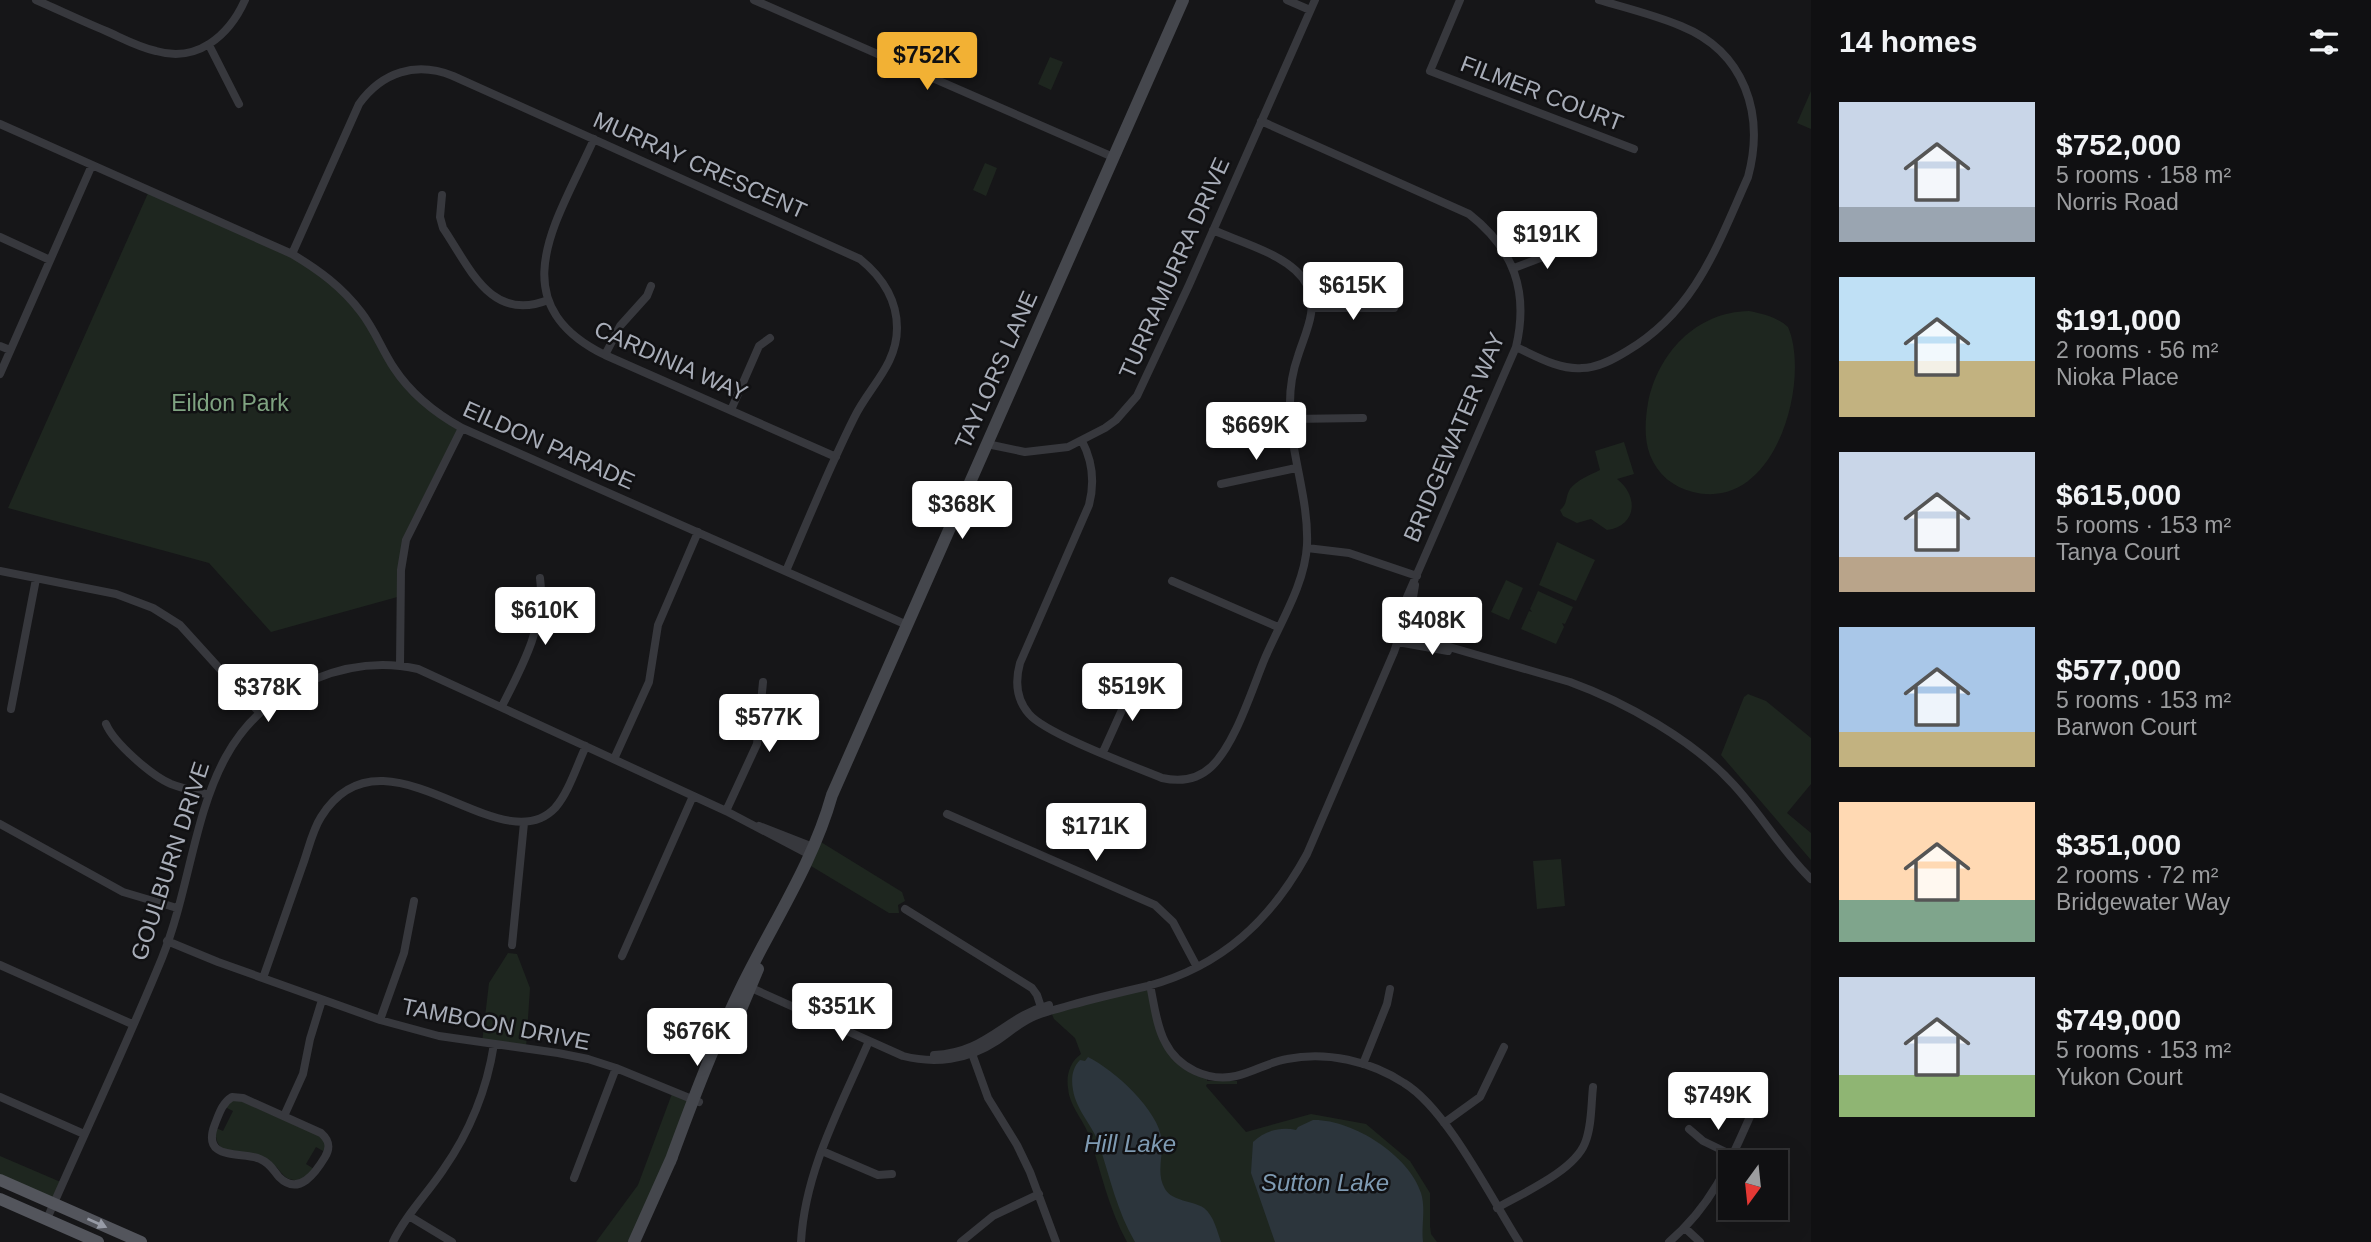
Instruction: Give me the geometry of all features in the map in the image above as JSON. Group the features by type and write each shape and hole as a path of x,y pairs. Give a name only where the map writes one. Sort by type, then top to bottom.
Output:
{"main road":[{"name":"TAYLORS LANE","path":"634,1242 777,921 789,882 808,849 818,817 832,795 1183,0"},
{"path":"1,1184 54,1203 141,1242"},
{"path":"0,1199 98,1242"}],"street":[{"path":"36,0 158,52 188,52 209,45 234,22 245,0"},
{"path":"754,0 1112,157"},
{"path":"1287,0 1310,10"},
{"name":"TURRAMURRA DRIVE","path":"987,444 1014,451 1039,452 1068,447 1082,442 1116,420 1138,396 1315,0"},
{"name":"FILMER COURT","path":"1460,0 1430,71 1634,149"},
{"path":"1516,346 1556,364 1583,368 1617,357 1654,333 1682,305 1706,270 1748,177 1752,161 1755,145 1753,111 1743,81 1723,53 1680,25 1599,0"},
{"path":"209,45 239,104"},
{"name":"MURRAY CRESCENT","path":"292,254 359,104 377,83 397,72 416,69 441,71 850,253 872,269 893,303 897,327 894,350 886,371 860,406 786,571"},
{"name":"BRIDGEWATER WAY","path":"747,986 890,1050 916,1059 953,1059 996,1041 1042,1010 1150,985 1197,967 1225,951 1249,932 1290,886 1307,854 1399,638 1409,622 1416,579 1516,346 1522,311 1514,268 1493,235 1469,214 1261,121"},
{"name":"EILDON PARADE","path":"0,124 292,254 320,271 350,298 408,386 430,408 461,428 907,625"},
{"name":"CARDINIA WAY","path":"594,139 546,249 544,280 548,300 559,322 575,338 605,355 836,457"},
{"path":"0,374 93,165"},
{"path":"442,195 441,224 488,292 501,302 516,306 529,307 548,300"},
{"path":"1082,442 1093,478 1089,505 1020,663 1017,685 1023,706 1041,724 1172,780 1201,775 1216,762 1229,743 1302,570 1307,548 1306,509 1296,468 1290,401 1295,369 1313,308 1308,286 1291,265 1213,230"},
{"path":"0,237 50,260"},
{"path":"1514,268 1569,247"},
{"path":"605,355 620,327 647,296 652,286"},
{"path":"1313,308 1394,308"},
{"path":"731,410 759,346 770,338"},
{"path":"0,346 10,350"},
{"path":"1290,419 1363,418"},
{"path":"400,665 401,570 407,540 461,428"},
{"path":"1222,484 1296,468"},
{"path":"614,759 649,682 658,625 698,532"},
{"path":"1307,548 1349,553 1416,579"},
{"path":"0,571 116,594 141,602 166,616 189,634 259,712"},
{"path":"502,706 527,656 537,625 542,594 540,578"},
{"path":"11,709 36,579"},
{"path":"1172,580 1278,627"},
{"path":"1399,638 1430,640 1596,692 1637,713 1674,736 1733,784 1784,852 1811,879"},
{"name":"GOULBURN DRIVE","path":"47,1219 167,941 209,795 226,754 238,735 259,712 299,685 358,666 400,665 436,676 726,810 768,834 808,849"},
{"path":"1103,752 1135,681"},
{"path":"726,810 757,744 763,682"},
{"path":"106,724 110,734 121,745 165,781 209,795"},
{"path":"263,978 320,818 349,789 371,782 395,781 488,815 524,823 536,820 554,809 586,746"},
{"path":"622,956 693,796"},
{"path":"947,814 1155,905 1173,922 1197,967"},
{"path":"512,945 524,823"},
{"path":"0,824 122,892 177,908"},
{"path":"380,1020 404,953 414,901"},
{"path":"905,909 1032,988 1042,1010"},
{"name":"TAMBOON DRIVE","path":"167,941 380,1020 439,1036 558,1053 616,1068 696,1100"},
{"path":"0,965 132,1024"},
{"path":"1150,985 1165,1043 1179,1060 1198,1073 1219,1077 1234,1076 1274,1062 1306,1056 1331,1057 1387,1073 1414,1089 1444,1123 1519,1242"},
{"path":"1363,1064 1387,1004 1390,989"},
{"path":"284,1116 303,1074 322,1000"},
{"path":"801,1242 808,1193 822,1151 869,1041"},
{"path":"393,1242 444,1169 461,1139 485,1087 494,1044"},
{"path":"1444,1123 1480,1097 1504,1048"},
{"path":"971,1050 988,1098 1024,1158 1056,1242"},
{"path":"574,1178 616,1068"},
{"path":"1497,1208 1568,1166 1581,1152 1589,1130 1592,1087"},
{"path":"0,1097 84,1134"},
{"path":"232,1097 243,1098 284,1116 321,1133 329,1143 327,1154 311,1178 305,1182 288,1182 264,1161 253,1156 228,1156 220,1152 215,1144 212,1132 214,1126 224,1104 232,1097"},
{"path":"1734,1150 1756,1103"},
{"path":"1689,1129 1703,1141 1722,1150"},
{"path":"822,1151 878,1175 892,1174"},
{"path":"1669,1242 1685,1228 1713,1194 1718,1184"},
{"path":"961,1242 993,1216 1039,1194"},
{"path":"410,1216 452,1242"},
{"path":"1685,1228 1700,1242"}],"green space":[{"path":"1050,57 1063,62 1051,90 1038,84"},
{"path":"1811,91 1811,129 1797,123"},
{"path":"985,163 997,168 986,196 973,190"},
{"name":"Eildon Park","path":"149,191 292,254 350,298 403,380 462,428 406,540 401,596 271,632 209,563 8,508"},
{"path":"1749,311 1775,318 1788,327 1794,350 1795,378 1790,408 1780,437 1766,463 1746,483 1722,493 1686,490 1662,474 1648,449 1646,416 1653,385 1670,352 1696,327 1730,313"},
{"path":"1624,442 1634,474 1617,479 1629,494 1632,509 1629,517 1624,523 1607,530 1591,519 1577,523 1563,516 1560,510 1570,489 1580,480 1600,470 1595,451"},
{"path":"1557,542 1595,560 1576,601 1539,585"},
{"path":"1506,580 1523,588 1509,620 1491,612"},
{"path":"1538,591 1573,607 1565,624 1562,623 1564,627 1556,644 1521,629 1529,611 1532,612 1530,609"},
{"path":"1748,694 1766,701 1811,738 1811,784 1787,813 1811,833 1811,860 1721,755 1744,697"},
{"path":"816,839 902,892 905,901 898,905 899,913 889,913 806,863"},
{"path":"1561,859 1565,906 1537,909 1533,861"},
{"path":"508,953 517,954 530,988 526,1048 482,1043 489,983"},
{"path":"1150,985 1160,1028 1174,1055 1207,1076 1207,1081 1237,1081 1237,1084 1206,1086 1246,1132 1311,1114 1366,1124 1410,1161 1430,1193 1431,1234 1437,1242 1127,1242 1110,1202 1088,1133 1069,1094 1070,1069 1081,1054 1075,1038 1054,1019 1050,1010"},
{"path":"673,1091 693,1099 634,1242 596,1242 638,1185"},
{"path":"238,1100 323,1137 326,1142 325,1152 316,1147 306,1164 314,1169 306,1177 292,1180 266,1161 237,1155 221,1147 216,1128 223,1131 233,1111 225,1107 231,1101"},
{"path":"0,1156 63,1183 54,1203 0,1180"}],"water":[{"name":"Hill Lake","path":"1088,1057 1122,1081 1144,1104 1159,1129 1162,1141 1160,1171 1165,1189 1178,1199 1204,1208 1213,1219 1221,1242 1135,1242 1119,1206 1099,1144 1075,1097 1072,1082 1074,1070 1080,1060 1085,1061"},
{"name":"Sutton Lake","path":"1313,1120 1328,1121 1361,1133 1377,1142 1405,1165 1421,1193 1423,1242 1275,1242 1251,1173 1253,1142 1267,1132 1279,1129 1296,1130"}]}
